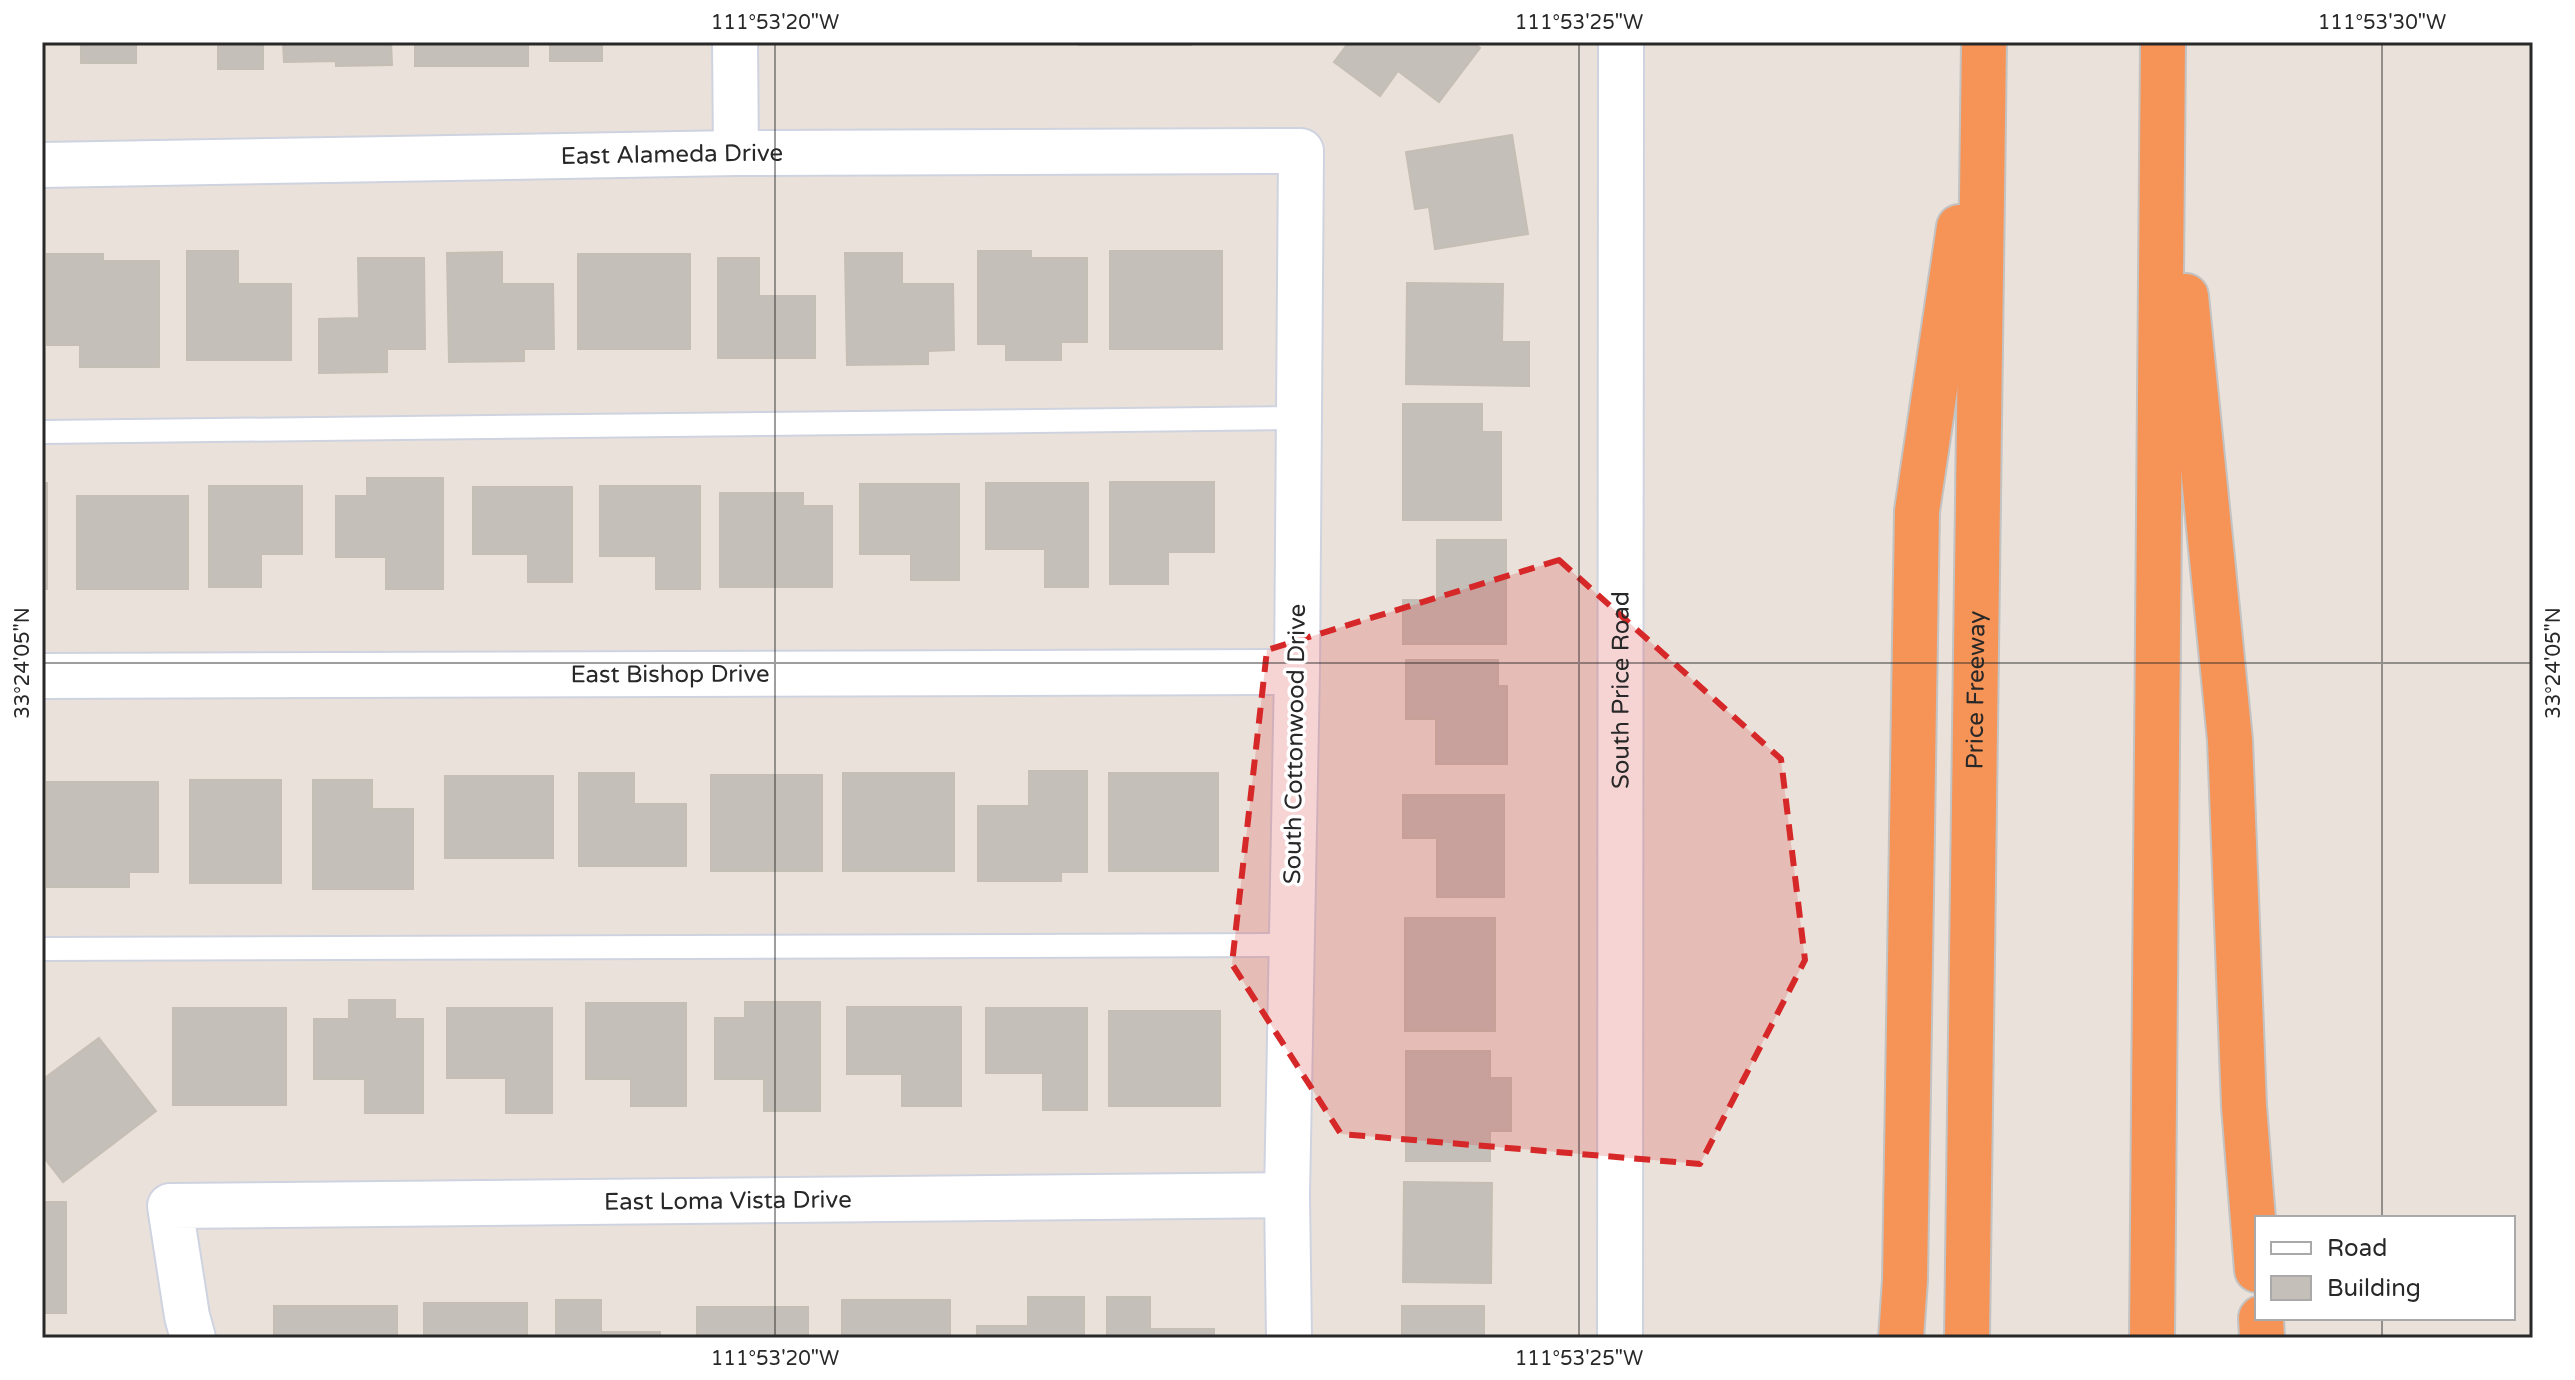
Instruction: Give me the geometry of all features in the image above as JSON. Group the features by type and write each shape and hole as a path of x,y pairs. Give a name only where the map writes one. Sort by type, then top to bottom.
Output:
{"highway":[{"path":"1901,1338 1905,1280 1917,511 1984,50"},
{"name":"Price Freeway","path":"1967,1338 1984,50"},
{"path":"2163,56 2230,740 2244,1106 2255,1245"},
{"path":"2152,1338 2163,56"}],"street":[{"path":"735,42 736,153"},
{"name":"South Price Road","path":"1620,1338 1621,42"},
{"name":"East Alameda Drive","path":"42,165 736,153 1301,151"},
{"name":"South Cottonwood Drive","path":"1289,1338 1287,1195 1297,672 1301,151"},
{"name":"East Bishop Drive","path":"42,676 1297,672"},
{"name":"East Loma Vista Drive","path":"193,1338 170,1206 1287,1195"}],"lane":[{"path":"42,432 1299,418"},
{"path":"42,949 1292,945"}],"highlighted area":[{"path":"1559,560 1781,759 1805,960 1700,1164 1341,1134 1232,964 1267,650"}],"building":[{"path":"81,42 136,42 136,63 81,63"},
{"path":"218,42 263,42 263,69 218,69"},
{"path":"283,42 391,42 392,65 336,66 336,61 284,62"},
{"path":"415,42 528,42 528,66 415,66"},
{"path":"550,42 602,42 602,61 550,61"},
{"path":"1079,42 1191,42 1191,45 1079,45"},
{"path":"1349,42 1472,42 1480,48 1439,102 1398,71 1380,96 1334,62"},
{"path":"1512,135 1528,234 1435,249 1429,207 1415,209 1406,152"},
{"path":"187,251 238,251 238,284 291,284 291,360 187,360"},
{"path":"978,251 1031,251 1031,258 1087,258 1087,342 1061,342 1061,360 1006,360 1006,344 978,344"},
{"path":"1110,251 1222,251 1222,349 1110,349"},
{"path":"502,252 502,284 553,284 554,349 524,349 524,361 449,362 447,253"},
{"path":"845,253 902,253 902,284 953,284 954,350 928,351 928,364 847,365"},
{"path":"47,254 103,254 103,261 159,261 159,367 80,367 80,345 47,345"},
{"path":"578,254 690,254 690,349 578,349"},
{"path":"358,258 424,258 425,349 387,349 387,372 319,373 319,319 359,318"},
{"path":"718,258 759,258 759,296 815,296 815,358 718,358"},
{"path":"1407,283 1503,284 1502,342 1529,342 1529,386 1406,384"},
{"path":"1403,404 1482,404 1482,432 1501,432 1501,520 1403,520"},
{"path":"367,478 443,478 443,589 386,589 386,557 336,557 336,496 367,496"},
{"path":"1110,482 1214,482 1214,552 1168,552 1168,584 1110,584"},
{"path":"42,483 47,483 47,589 42,589"},
{"path":"986,483 1088,483 1088,587 1045,587 1045,549 986,549"},
{"path":"860,484 959,484 959,580 911,580 911,554 860,554"},
{"path":"209,486 302,486 302,554 261,554 261,587 209,587"},
{"path":"600,486 700,486 700,589 656,589 656,556 600,556"},
{"path":"473,487 572,487 572,582 528,582 528,554 473,554"},
{"path":"720,493 803,493 803,506 832,506 832,587 720,587"},
{"path":"77,496 188,496 188,589 77,589"},
{"path":"1437,540 1506,540 1506,644 1403,644 1403,600 1437,600"},
{"path":"1406,660 1498,660 1498,686 1507,686 1507,764 1436,764 1436,719 1406,719"},
{"path":"1029,771 1087,771 1087,872 1061,872 1061,881 978,881 978,806 1029,806"},
{"path":"579,773 634,773 634,804 686,804 686,866 579,866"},
{"path":"843,773 954,773 954,871 843,871"},
{"path":"1109,773 1218,773 1218,871 1109,871"},
{"path":"711,775 822,775 822,871 711,871"},
{"path":"445,776 553,776 553,858 445,858"},
{"path":"190,780 281,780 281,883 190,883"},
{"path":"313,780 372,780 372,809 413,809 413,889 313,889"},
{"path":"47,782 158,782 158,872 129,872 129,887 47,887"},
{"path":"1403,795 1504,795 1504,897 1437,897 1437,838 1403,838"},
{"path":"1405,918 1495,918 1495,1031 1405,1031"},
{"path":"349,1000 395,1000 395,1019 423,1019 423,1113 365,1113 365,1079 314,1079 314,1019 349,1019"},
{"path":"745,1002 820,1002 820,1111 764,1111 764,1079 715,1079 715,1018 745,1018"},
{"path":"586,1003 686,1003 686,1106 631,1106 631,1079 586,1079"},
{"path":"847,1007 961,1007 961,1106 902,1106 902,1074 847,1074"},
{"path":"173,1008 286,1008 286,1105 173,1105"},
{"path":"447,1008 552,1008 552,1113 506,1113 506,1078 447,1078"},
{"path":"986,1008 1087,1008 1087,1110 1043,1110 1043,1073 986,1073"},
{"path":"1109,1011 1220,1011 1220,1106 1109,1106"},
{"path":"99,1038 156,1111 63,1182 42,1155 42,1080"},
{"path":"1406,1051 1490,1051 1490,1078 1511,1078 1511,1131 1490,1131 1490,1161 1406,1161"},
{"path":"1404,1182 1492,1183 1491,1283 1403,1282"},
{"path":"42,1202 66,1202 66,1313 42,1313"},
{"path":"1028,1297 1084,1297 1084,1338 977,1338 977,1326 1028,1326"},
{"path":"1107,1297 1150,1297 1150,1329 1214,1329 1214,1338 1107,1338"},
{"path":"556,1300 601,1300 601,1332 660,1332 660,1338 556,1338"},
{"path":"842,1300 950,1300 950,1338 842,1338"},
{"path":"424,1303 527,1303 527,1338 424,1338"},
{"path":"274,1306 397,1306 397,1338 274,1338"},
{"path":"1402,1306 1484,1306 1484,1338 1402,1338"},
{"path":"697,1307 808,1307 808,1338 697,1338"}]}
